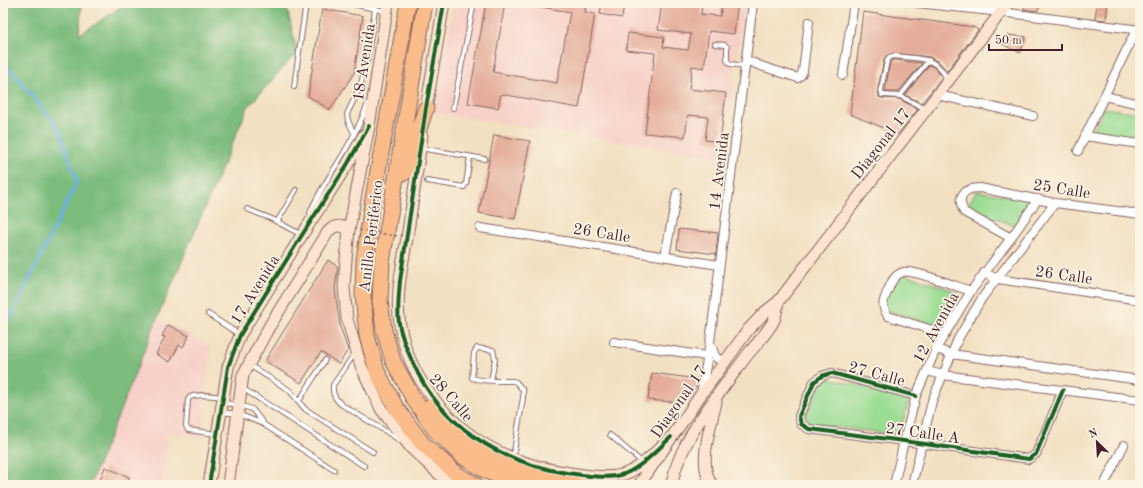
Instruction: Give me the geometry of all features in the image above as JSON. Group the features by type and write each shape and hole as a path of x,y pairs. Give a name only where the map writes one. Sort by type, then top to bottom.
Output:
{"highway":[{"name":"Anillo Periférico","path":"408,3 371,210 364,261 363,295 367,336 377,371 395,406 422,443 458,475 475,485"},
{"name":"Anillo Periférico","path":"425,3 382,262 380,301 384,330 393,361 413,398 435,430 462,456 486,471 523,485"},
{"path":"391,6 398,19 396,37 399,56"},
{"path":"389,222 426,108"},
{"path":"393,361 441,420 463,441 503,465 532,476 575,485"}],"street":[{"path":"426,108 444,3"},
{"name":"14 Avenida","path":"700,396 706,356 710,342 754,3"},
{"path":"843,75 854,3"},
{"path":"918,3 1004,7 1138,30 1078,151"},
{"name":"18 Avenida","path":"369,126 391,6"},
{"name":"Diagonal 17","path":"642,481 671,437 748,330 765,312 778,302 1004,7"},
{"path":"746,63 761,66 798,78 801,76 802,71 809,22"},
{"path":"937,95 1033,116"},
{"path":"1104,96 1140,104"},
{"name":"28 Calle","path":"426,108 399,287 398,306 402,338 417,374 432,396 461,428 492,449 548,470 610,477 622,475 636,469 671,437"},
{"name":"Anillo Periférico","path":"369,126 354,230 346,259 344,287 347,319 361,366 381,409 411,448 451,485"},
{"name":"17 Avenida","path":"209,485 228,367 240,335 302,235 348,165 369,126"},
{"path":"1085,136 1140,144"},
{"name":"25 Calle","path":"1011,238 964,212 961,205 962,196 970,188 980,188 1055,203 1140,214"},
{"path":"665,256 677,193"},
{"name":"12 Avenida","path":"894,485 916,396 936,349 971,291 1038,199"},
{"name":"12 Avenida","path":"912,485 932,401 951,354 982,298 1055,203"},
{"name":"17 Avenida","path":"228,485 243,376 248,365 269,327 328,232 336,226 354,230"},
{"name":"26 Calle","path":"480,228 719,265"},
{"path":"302,235 320,243"},
{"path":"945,334 888,316 882,305 892,281 897,274 909,271 971,291"},
{"name":"26 Calle","path":"984,273 998,279 1140,300"},
{"name":"Diagonal 17","path":"672,485 675,470 683,450 717,397 774,320 778,302"},
{"path":"614,342 706,356"},
{"path":"710,342 716,358 721,360 727,359"},
{"path":"936,349 951,354 1140,380"},
{"name":"27 Calle","path":"927,371 1140,400"},
{"name":"27 Calle","path":"809,429 801,424 799,416 814,382 822,376 832,373 916,396"},
{"name":"27 Calle A","path":"809,429 921,443 1029,459 1036,454 1063,390"},
{"path":"712,485 706,475 704,459 717,397"},
{"path":"1104,485 1124,445"}],"lane":[{"path":"294,87 306,3"},
{"path":"348,3 391,6"},
{"path":"453,108 474,3"},
{"path":"354,133 348,121 347,114 360,87 367,61 376,5"},
{"path":"715,44 725,45 727,47 727,60 730,64 746,63"},
{"path":"926,109 900,96 882,95 881,89 889,58 894,56 929,60 939,66 947,81"},
{"path":"900,96 929,60"},
{"path":"247,209 302,235 316,198 364,114 377,80"},
{"path":"420,148 485,159"},
{"path":"427,181 464,187 466,184 470,157"},
{"path":"277,222 296,190"},
{"path":"208,314 240,335"},
{"path":"491,380 495,359 493,350 477,348 474,353 472,378 479,380 516,382 523,390 513,458"},
{"path":"356,351 348,360 333,386 332,392 342,405 411,448"},
{"path":"299,401 325,360"},
{"path":"248,365 289,390 305,408 373,452"},
{"path":"242,387 364,466"},
{"path":"217,434 188,430 186,426 188,400 190,397 206,395 222,404 239,410 334,470"},
{"path":"222,404 239,410 252,409 263,424"},
{"path":"610,435 643,463"}],"path":[{"path":"354,230 397,236"}],"shaded area":[{"path":"454,3 744,3 724,158 434,113"},
{"path":"157,319 188,333 210,348 202,438 167,433 161,485 90,485"}],"green space":[{"path":"3,3 82,3 79,35 127,3 282,3 287,8 297,52 248,107 157,319 90,485 3,485"},
{"path":"1104,108 1140,113 1140,139 1092,133"},
{"path":"976,191 1037,200 1015,226 967,207"},
{"path":"899,272 960,293 939,328 882,308 879,301 893,275"},
{"path":"830,378 909,399 899,435 811,424 806,416 819,384"}],"building":[{"path":"486,3 505,3 493,72 557,83 570,12 541,7 541,3 586,3 585,12 595,14 579,108 501,94 498,108 468,103"},
{"path":"602,3 624,3 622,18 600,14"},
{"path":"662,3 702,3 701,14 720,16 722,3 738,3 734,34 709,31 704,68 692,66 689,89 726,93 720,142 705,140 708,117 688,115 685,137 645,133 655,53 626,50 628,33 664,37 663,47 688,50 691,34 658,30"},
{"path":"1028,3 1043,3 1037,11 1023,9"},
{"path":"1097,3 1108,3 1106,20 1095,19"},
{"path":"322,9 363,16 354,73 330,110 308,96"},
{"path":"863,12 974,27 978,30 947,71 940,63 930,57 894,53 886,56 878,88 879,97 899,99 918,109 898,134 850,114"},
{"path":"1008,35 1026,37 1020,53 1002,44 1004,38"},
{"path":"894,60 922,63 898,92 885,92 890,62"},
{"path":"929,65 935,68 942,77 922,103 905,95"},
{"path":"494,135 530,141 515,219 479,213"},
{"path":"679,229 718,233 716,254 677,249"},
{"path":"328,260 338,267 335,289 340,327 348,350 339,364 321,352 301,383 265,361"},
{"path":"168,325 189,336 183,347 179,345 170,362 156,354 165,337 162,336"},
{"path":"652,373 698,379 697,386 684,403 648,400"},
{"path":"105,467 129,477 126,485 98,485"}],"waterway":[{"path":"3,61 59,128 77,182 12,315 3,328"}],"cycle path":[{"path":"444,3 426,108 400,281 398,307 399,323 406,348 413,363 425,385 439,405 475,438 496,450 543,468 588,476 617,476 637,467 671,437"},
{"path":"209,485 228,367 240,335 347,165 369,126"},
{"path":"916,396 832,373 822,376 814,382 799,416 801,424 809,429 1029,459 1036,454 1063,390"}]}
